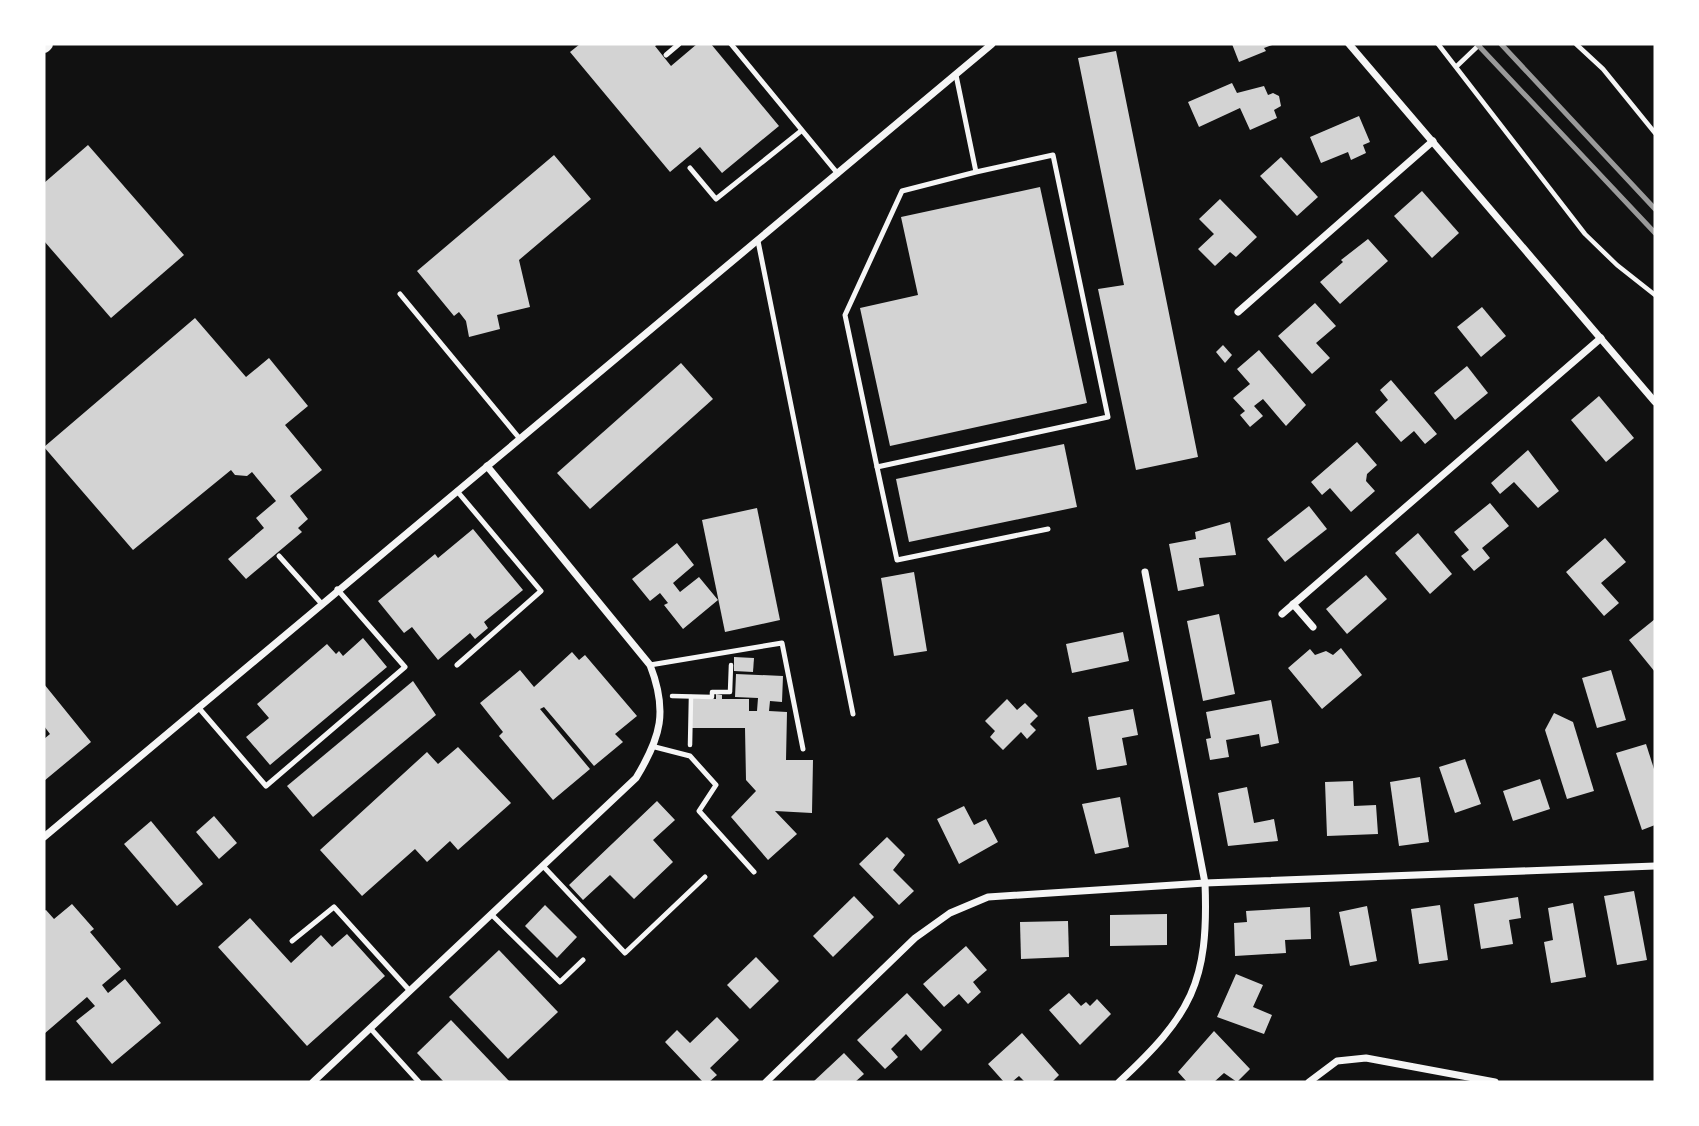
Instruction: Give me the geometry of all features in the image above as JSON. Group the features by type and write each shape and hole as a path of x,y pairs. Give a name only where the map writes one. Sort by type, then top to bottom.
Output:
{"street":[{"path":"44,837 337,589 992,44"},
{"path":"1349,44 1655,402"},
{"path":"1238,312 1433,142"},
{"path":"1282,614 1601,338"},
{"path":"313,1082 636,778 655,747 660,724 660,695 650,665 487,466"},
{"path":"1119,1082 1163,1041 1185,1007 1200,970 1207,930 1205,883 1145,572"},
{"path":"1293,604 1313,627"},
{"path":"766,1082 915,937 950,913 988,897 1205,883 1655,866"},
{"path":"1309,1082 1337,1061 1366,1058 1495,1082"}],"lane":[{"path":"666,55 679,44"},
{"path":"731,44 838,174"},
{"path":"956,75 976,172"},
{"path":"690,168 716,199 802,131"},
{"path":"877,467 1108,417 1053,155 902,191 845,315 877,467 897,560 1048,529"},
{"path":"758,241 853,715"},
{"path":"400,294 520,439"},
{"path":"457,491 541,591 457,665"},
{"path":"279,556 321,603"},
{"path":"198,707 266,786 276,778 405,667 337,589"},
{"path":"650,665 782,643 803,749"},
{"path":"655,747 690,756 716,785 699,811 754,872"},
{"path":"543,866 625,953 705,877"},
{"path":"292,941 334,907 410,991"},
{"path":"491,914 560,982 583,960"},
{"path":"370,1029 419,1082"}],"path":[{"path":"1438,44 1585,234 1617,265 1655,295"},
{"path":"1457,66 1480,44"},
{"path":"1576,44 1603,69 1655,133"},
{"path":"660,695 712,697 712,692 730,692 731,665"},
{"path":"690,756 691,697"}],"building":[{"path":"580,44 658,44 655,46 671,66 697,44 711,44 779,126 722,173 700,147 670,172 570,52"},
{"path":"1232,44 1275,44 1264,48 1266,51 1239,62"},
{"path":"1116,51 1198,457 1136,470 1098,289 1124,285 1078,58"},
{"path":"1232,83 1237,93 1264,86 1268,95 1273,93 1279,96 1281,106 1274,110 1277,118 1250,130 1240,108 1199,127 1188,102"},
{"path":"1359,116 1370,142 1363,145 1366,153 1351,160 1348,152 1321,163 1310,137"},
{"path":"88,145 184,255 111,318 44,241 44,183"},
{"path":"554,155 591,199 519,260 530,307 497,315 500,329 469,337 466,321 459,312 454,316 417,271"},
{"path":"1281,157 1318,197 1297,216 1260,176"},
{"path":"1040,187 1087,403 890,446 860,308 918,295 901,217"},
{"path":"1422,191 1459,233 1432,258 1394,216"},
{"path":"1220,199 1257,237 1236,257 1230,252 1215,266 1198,249 1214,234 1199,219"},
{"path":"1368,239 1388,261 1340,304 1320,282 1343,262 1341,260"},
{"path":"1315,303 1336,326 1316,343 1330,358 1312,374 1278,336"},
{"path":"1482,307 1506,336 1481,357 1457,327"},
{"path":"195,318 246,377 269,358 308,406 285,425 322,470 290,496 308,519 298,528 302,532 246,579 228,559 264,528 256,518 276,501 252,472 247,476 235,475 231,470 133,550 44,447"},
{"path":"1223,345 1232,355 1225,363 1216,352"},
{"path":"1259,350 1306,405 1286,426 1263,399 1254,406 1263,416 1250,427 1240,415 1245,411 1233,398 1250,384 1237,369"},
{"path":"681,363 713,399 590,509 557,473"},
{"path":"1467,366 1488,393 1455,420 1434,393"},
{"path":"1391,380 1437,434 1425,444 1414,431 1401,442 1375,412 1388,400 1380,390"},
{"path":"1599,396 1634,438 1606,462 1571,420"},
{"path":"1357,442 1377,465 1367,474 1366,481 1375,491 1351,512 1330,488 1322,495 1311,482"},
{"path":"1064,444 1077,507 909,542 896,479"},
{"path":"1528,450 1559,491 1538,508 1514,482 1500,494 1491,483"},
{"path":"1490,503 1509,526 1482,548 1490,558 1474,571 1461,556 1469,550 1454,532"},
{"path":"1309,506 1327,529 1285,562 1267,539"},
{"path":"757,508 780,620 725,632 702,520"},
{"path":"1230,522 1236,555 1199,558 1204,586 1178,591 1169,544 1196,539 1195,532"},
{"path":"473,529 523,590 484,622 488,628 475,639 470,633 438,660 412,627 404,633 378,601 435,554 438,558"},
{"path":"1418,533 1452,574 1430,594 1395,553"},
{"path":"1605,538 1626,562 1601,583 1619,603 1604,616 1566,572"},
{"path":"677,543 694,565 673,583 680,592 699,577 718,600 683,629 664,605 668,603 660,593 650,601 632,579"},
{"path":"914,572 927,651 894,656 881,578"},
{"path":"1366,575 1387,599 1347,634 1326,609"},
{"path":"1219,614 1235,694 1203,701 1187,621"},
{"path":"1655,619 1655,672 1629,640"},
{"path":"1123,632 1129,661 1072,673 1066,644"},
{"path":"363,638 387,667 270,765 246,737 269,718 257,704 327,644 336,654 339,651 343,656"},
{"path":"1341,648 1362,675 1322,709 1288,668 1310,649 1315,655 1326,651 1333,655"},
{"path":"572,652 579,660 585,655 637,716 615,734 623,742 594,766 544,707 540,709 590,769 553,800 499,736 503,732 480,703 520,670 534,687"},
{"path":"734,657 754,658 753,672 734,671"},
{"path":"1611,670 1626,720 1597,728 1582,678"},
{"path":"736,674 783,676 782,702 770,701 769,711 787,712 786,760 813,760 812,813 775,811 797,834 768,860 731,817 756,791 746,780 745,728 692,728 692,698 716,699 716,694 722,695 722,699 749,699 749,711 757,711 758,698 735,697"},
{"path":"413,681 436,715 313,817 287,786"},
{"path":"44,684 91,742 44,781 44,739 50,734 44,726"},
{"path":"1007,699 1017,710 1025,703 1038,716 1030,724 1036,730 1027,739 1021,732 1003,750 990,737 995,731 985,721"},
{"path":"1271,700 1279,743 1261,747 1259,734 1226,740 1229,757 1210,760 1206,739 1211,738 1206,712"},
{"path":"1133,709 1138,735 1122,738 1127,765 1097,770 1088,717"},
{"path":"1554,713 1573,722 1594,791 1567,799 1545,730"},
{"path":"1646,744 1655,772 1655,825 1642,830 1616,753"},
{"path":"458,747 511,803 458,850 450,841 427,862 415,849 362,896 320,850 427,752 438,764"},
{"path":"1465,759 1481,804 1455,813 1439,767"},
{"path":"1420,777 1429,842 1399,846 1390,782"},
{"path":"1540,779 1550,809 1513,821 1503,791"},
{"path":"1353,781 1354,806 1376,805 1378,834 1327,836 1325,782"},
{"path":"1247,787 1254,823 1274,819 1278,841 1228,846 1218,793"},
{"path":"1120,797 1129,847 1095,854 1082,804"},
{"path":"657,801 675,820 653,840 673,862 634,899 610,875 583,900 569,885"},
{"path":"964,806 974,825 986,819 998,842 959,864 937,819"},
{"path":"214,816 237,843 219,859 196,832"},
{"path":"151,821 203,884 177,906 124,844"},
{"path":"887,837 905,855 893,870 914,891 899,905 859,864"},
{"path":"1634,891 1647,960 1617,965 1604,896"},
{"path":"854,896 874,917 833,957 813,936"},
{"path":"1518,897 1521,918 1509,920 1513,944 1481,949 1474,904"},
{"path":"1573,903 1586,977 1551,983 1544,942 1553,940 1548,908"},
{"path":"72,904 94,929 90,932 121,969 102,985 108,993 125,979 161,1023 112,1064 76,1021 95,1006 87,997 44,1034 44,911 54,919"},
{"path":"545,905 577,937 557,958 525,926"},
{"path":"1440,905 1448,960 1419,964 1411,909"},
{"path":"1367,906 1377,961 1350,966 1339,912"},
{"path":"1310,907 1311,939 1285,940 1286,953 1235,956 1234,923 1247,922 1246,911"},
{"path":"1167,914 1167,945 1110,946 1110,915"},
{"path":"250,918 291,963 321,935 332,947 347,934 385,976 307,1046 218,947"},
{"path":"1068,921 1069,957 1021,959 1020,922"},
{"path":"966,946 987,970 973,982 981,992 968,1004 959,994 944,1007 923,984"},
{"path":"499,950 558,1012 508,1059 449,997"},
{"path":"756,957 779,981 750,1009 727,985"},
{"path":"1236,974 1263,985 1253,1007 1272,1015 1264,1034 1217,1017"},
{"path":"907,993 942,1030 921,1051 906,1034 891,1049 898,1057 885,1069 857,1040"},
{"path":"1069,993 1081,1006 1086,1002 1090,1006 1097,999 1111,1014 1080,1045 1049,1010"},
{"path":"717,1017 739,1040 710,1068 717,1075 709,1082 703,1082 665,1042 677,1030 690,1043"},
{"path":"451,1020 510,1082 444,1082 417,1053"},
{"path":"1214,1031 1250,1069 1237,1082 1224,1073 1214,1082 1187,1082 1178,1072"},
{"path":"1022,1033 1059,1075 1052,1082 1025,1082 1019,1076 1012,1082 1004,1082 988,1064"},
{"path":"844,1053 864,1074 855,1082 813,1082"}],"railway":[{"path":"1477,44 1655,233"},
{"path":"1501,44 1655,209"}]}
